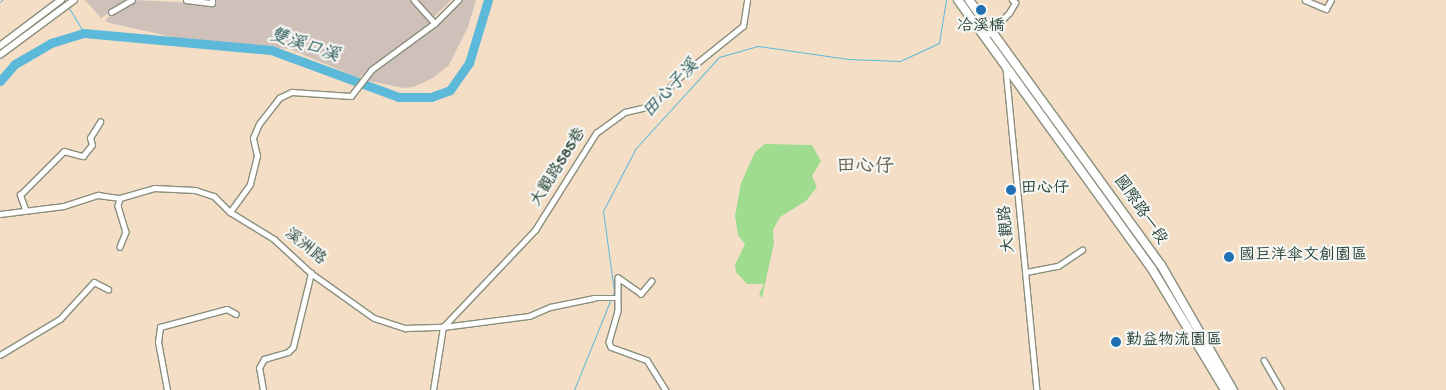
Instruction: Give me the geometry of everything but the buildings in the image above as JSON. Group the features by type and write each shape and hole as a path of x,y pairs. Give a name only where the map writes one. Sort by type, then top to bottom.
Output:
{"main road":[{"name":"大觀路","path":"958,0 1005,66"},
{"path":"969,0 1011,57"},
{"name":"國際路一段","path":"1011,57 1160,265 1233,390"},
{"name":"國際路一段","path":"1005,66 1167,291 1225,390"},
{"path":"1114,215 1121,210"}],"street":[{"path":"111,12 132,0"},
{"path":"186,0 212,3 212,0"},
{"path":"414,0 435,23"},
{"path":"230,212 250,184 257,156 253,138 259,124 279,98 292,92 351,96 364,77 435,23 458,0"},
{"name":"大觀路585巷","path":"443,327 535,230 596,133 624,112 650,106 682,75 743,26 747,0"},
{"path":"1305,0 1326,9 1331,0"},
{"path":"985,37 993,32 1015,1"},
{"path":"0,46 60,2"},
{"path":"0,55 69,4"},
{"path":"1005,66 1011,57"},
{"name":"大觀路","path":"1005,66 1037,390"},
{"path":"24,209 20,195 64,151 83,156 92,145 90,138 100,122"},
{"name":"溪洲路","path":"0,214 24,209 64,206 98,195 120,198 154,188 195,190 214,196 230,212 274,239 311,273 374,318 389,324 443,327 529,316 550,307 594,298 618,298"},
{"path":"120,198 118,206 126,232 120,247"},
{"path":"1026,272 1058,266 1082,250"},
{"path":"262,390 259,368 264,359 288,352 293,348 311,273"},
{"path":"652,281 640,294 618,278 618,298 610,347 647,360 666,390"},
{"path":"0,355 60,319 94,282 108,289"},
{"path":"167,390 158,342 160,327 227,309 236,314"},
{"path":"433,390 443,327"},
{"path":"1264,360 1281,390"}],"shaded area":[{"path":"85,0 129,0 101,18"},
{"path":"134,0 213,4 214,0 410,0 431,23 359,78 290,49 177,38 106,22 106,19"},
{"path":"419,0 451,0 434,17"},
{"path":"460,0 476,0 468,27 449,65 433,78 413,87 403,88 365,80 438,24"}],"green space":[{"path":"765,144 812,145 821,161 812,176 817,187 806,201 780,217 773,230 774,243 762,298 759,294 764,284 747,284 736,272 735,265 745,244 738,235 735,216 741,183 755,152"}],"waterway":[{"name":"雙溪口溪","path":"0,81 15,64 51,43 84,33 271,50 399,97 431,97 450,90 469,63 488,0"},
{"name":"田心子溪","path":"612,297 614,291 603,211 636,148 719,57 758,46 848,59 900,61 939,43 946,0"},
{"path":"69,8 84,33"},
{"name":"田心子溪","path":"574,390 610,301"}],"place":[{"name":"冾溪橋","path":"981,10"},
{"name":"田心仔","path":"1011,190"},
{"name":"國巨洋傘文創園區","path":"1229,257"},
{"name":"勤益物流園區","path":"1116,342"}],"district":[{"name":"田心仔","path":"865,168"}]}
